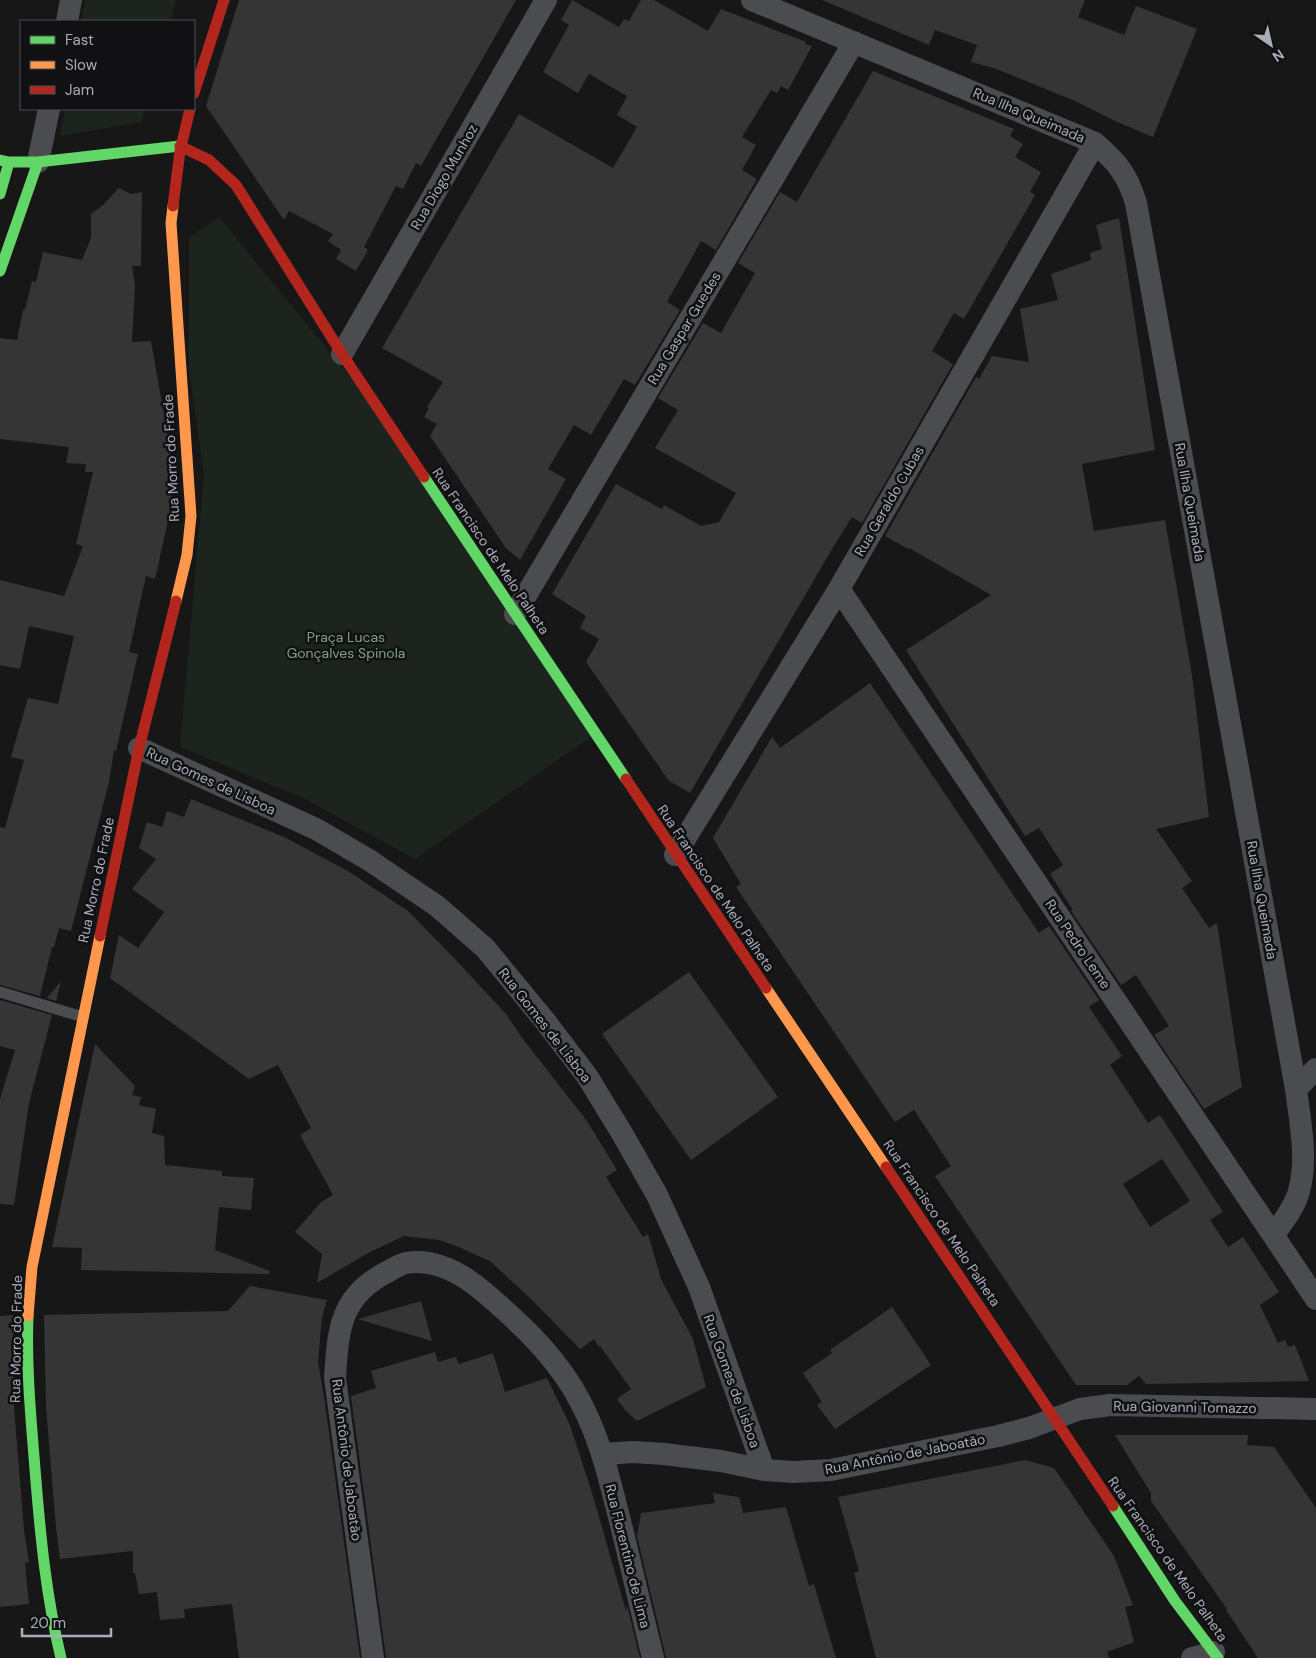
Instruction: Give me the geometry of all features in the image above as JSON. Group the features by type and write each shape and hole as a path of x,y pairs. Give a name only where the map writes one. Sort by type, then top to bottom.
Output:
{"main road":[{"path":"195,90 224,0"},
{"name":"Rua Morro do Frade","path":"61,1658 56,1638 40,1529 30,1408 28,1319 32,1267 139,748 187,555 191,516 171,223 180,146 190,110"},
{"path":"0,194 5,161 38,162 180,146"},
{"name":"Rua Francisco de Melo Palheta","path":"180,146 209,160 236,185 342,354 514,614 1176,1601 1216,1655"},
{"path":"0,271 38,162"}],"street":[{"path":"67,20 71,0"},
{"name":"Rua Diogo Munhoz","path":"342,354 546,0"},
{"name":"Rua Ilha Queimada","path":"752,0 1095,143 1116,161 1130,184 1136,203 1296,1089 1303,1159 1299,1191 1288,1214 1274,1235"},
{"name":"Rua Gaspar Guedes","path":"514,614 854,42"},
{"path":"38,162 49,110"},
{"name":"Rua Geraldo Cubas","path":"675,855 839,590 1095,143"},
{"name":"Rua Pedro Leme","path":"839,590 1316,1299"},
{"name":"Rua Gomes de Lisboa","path":"139,748 316,829 369,860 438,906 485,948 587,1076 624,1135 657,1195 699,1287 764,1470"},
{"path":"1296,1089 1316,1070"},
{"name":"Rua Antônio de Jaboatão","path":"373,1658 336,1378 339,1328 347,1309 363,1289 382,1274 405,1263 428,1263 447,1268 473,1283 537,1340 571,1387 590,1421 603,1454 633,1452 664,1454 721,1461 764,1470 794,1472 831,1470 998,1436 1055,1418"},
{"name":"Rua Giovanni Tomazzo","path":"1055,1418 1080,1409 1110,1405 1316,1409"},
{"name":"Rua Florentino de Lima","path":"603,1454 653,1658"},
{"path":"1192,1658 1216,1655"}],"lane":[{"path":"0,992 83,1017"}],"green space":[{"path":"85,0 176,0 170,20 81,20"},
{"path":"65,110 145,110 141,122 60,136"},
{"name":"Praça Lucas Gonçalves Spinola","path":"219,217 387,422 595,734 415,859 303,798 180,747 204,475 189,368 189,238"}],"building":[{"path":"239,0 516,0 421,166 416,163 403,189 396,186 364,247 368,250 356,271 336,259 341,250 328,241 333,234 289,211 284,220 206,106"},
{"path":"572,0 619,27 624,19 629,21 641,0 654,0 708,31 721,9 812,46 788,90 781,86 777,93 771,90 742,137 756,145 742,170 757,179 716,250 701,241 667,302 680,310 635,385 624,379 591,435 574,425 548,469 566,479 520,560 506,548 430,436 437,424 424,417 429,408 427,407 443,382 382,348 519,114 613,168 637,127 617,115 627,96 589,74 578,93 543,72 569,25 561,20"},
{"path":"822,0 1085,0 1078,17 1124,35 1136,6 1197,29 1153,137 1075,101 994,68 971,62 977,45 935,30 929,45"},
{"path":"873,71 1014,129 1010,136 1023,144 1015,157 1041,172 1030,192 1035,195 964,319 954,313 932,351 953,364 862,523 852,517 832,549 690,793 669,781 586,662 599,639 580,628 586,616 552,594 616,484 662,509 664,505 701,526 719,522 736,493 655,448 678,410 658,398 703,323 721,333 755,273 738,263 780,192 797,202"},
{"path":"119,188 131,194 142,192 141,266 132,266 135,285 132,342 151,341 171,454 172,502 155,579 146,576 129,652 138,654 116,751 114,750 109,782 71,931 59,928 54,947 52,947 40,996 0,985 0,827 5,828 24,760 11,757 28,698 58,704 74,636 29,626 20,669 0,665 0,580 64,596 83,546 76,544 93,472 85,472 86,464 66,463 69,447 0,439 0,338 17,340 23,310 25,310 32,281 36,282 43,252 82,260 91,238 91,214 103,205"},
{"path":"1119,218 1155,450 1082,464 1094,531 1165,520 1192,675 1209,817 1156,829 1192,881 1182,888 1209,928 1217,923 1242,1087 1204,1109 1154,1035 1169,1026 1136,975 1121,985 1071,911 1073,910 1050,874 1063,865 1039,828 1025,836 906,650 991,595 885,536 976,377 979,379 992,356 1029,362 1020,309 1058,300 1051,274 1091,260 1090,253 1102,249 1096,225"},
{"path":"870,683 1039,933 1049,926 1099,1000 1089,1007 1122,1056 1110,1065 1148,1123 1160,1115 1223,1212 1210,1220 1228,1247 1243,1237 1279,1292 1260,1305 1278,1343 1285,1340 1288,1347 1295,1345 1309,1381 1146,1384 1139,1376 1127,1385 1076,1385 935,1176 951,1166 914,1110 895,1122 736,887 741,884 713,838 772,737 780,748","holes":["1162,1159 1190,1201 1150,1227 1123,1184"]},
{"path":"191,799 284,837 348,871 408,911 506,1014 523,1039 587,1121 617,1170 606,1177 643,1237 648,1234 661,1279 693,1339 706,1387 637,1421 617,1399 631,1389 594,1339 580,1349 490,1261 439,1240 404,1236 370,1252 317,1283 322,1254 295,1232 321,1202 333,1195 300,1135 311,1128 278,1065 249,1079 110,978 119,935 138,948 164,912 132,889 156,859 139,848 147,822 162,827 167,811 184,817"},
{"path":"689,972 778,1097 691,1160 602,1034"},
{"path":"61,981 56,1001 47,998"},
{"path":"0,1000 52,1015 29,1103 14,1205 0,1204 0,1099 15,1050 0,1046"},
{"path":"95,1044 135,1086 132,1095 141,1097 139,1105 156,1109 152,1133 164,1136 165,1165 222,1171 222,1176 254,1178 251,1210 219,1207 215,1250 270,1271 269,1274 81,1270 82,1248 52,1247"},
{"path":"250,1286 327,1300 322,1317 318,1361 360,1658 239,1658 232,1604 184,1609 185,1618 160,1620 157,1592 139,1594 135,1573 133,1573 133,1551 60,1559 46,1407 44,1315 228,1311"},
{"path":"421,1301 432,1341 357,1319 358,1319"},
{"path":"892,1307 931,1365 835,1429 817,1405 822,1402 803,1373 832,1353 830,1350"},
{"path":"13,1315 14,1408 24,1530 29,1562 25,1563 29,1604 0,1607 0,1316"},
{"path":"435,1352 438,1362 456,1357 459,1364 493,1353 505,1392 547,1378 570,1425 593,1496 626,1611 627,1605 640,1658 386,1658 351,1396 376,1388 371,1371"},
{"path":"1115,1435 1248,1435 1247,1445 1274,1447 1316,1508 1316,1658 1258,1658 1227,1609 1151,1501 1151,1493"},
{"path":"1025,1460 1054,1468 1114,1556 1133,1605 1125,1607 1134,1642 1107,1652 1109,1658 876,1658 854,1573 859,1571 838,1497"},
{"path":"713,1493 739,1497 743,1513 786,1507 809,1586 814,1584 836,1658 666,1658 637,1536 641,1513 715,1503"}],"traffic: fast":[{"path":"0,160 9,162 38,162 180,146"},
{"path":"0,194 9,162"},
{"path":"0,271 38,162"},
{"path":"424,477 626,779"},
{"path":"28,1316 29,1393 39,1517 44,1564 61,1658"},
{"path":"1113,1506 1175,1601 1218,1658"}],"traffic: slow":[{"path":"173,206 171,223 191,516 187,555 176,601"},
{"path":"28,1316 32,1267 100,936"},
{"path":"766,988 886,1167"}],"traffic: jam":[{"path":"195,90 224,0"},
{"path":"173,206 180,151 190,110"},
{"path":"180,146 209,160 236,185 342,354 424,477"},
{"path":"100,936 139,748 176,601"},
{"path":"626,779 766,988"},
{"path":"886,1167 1113,1506"}]}
